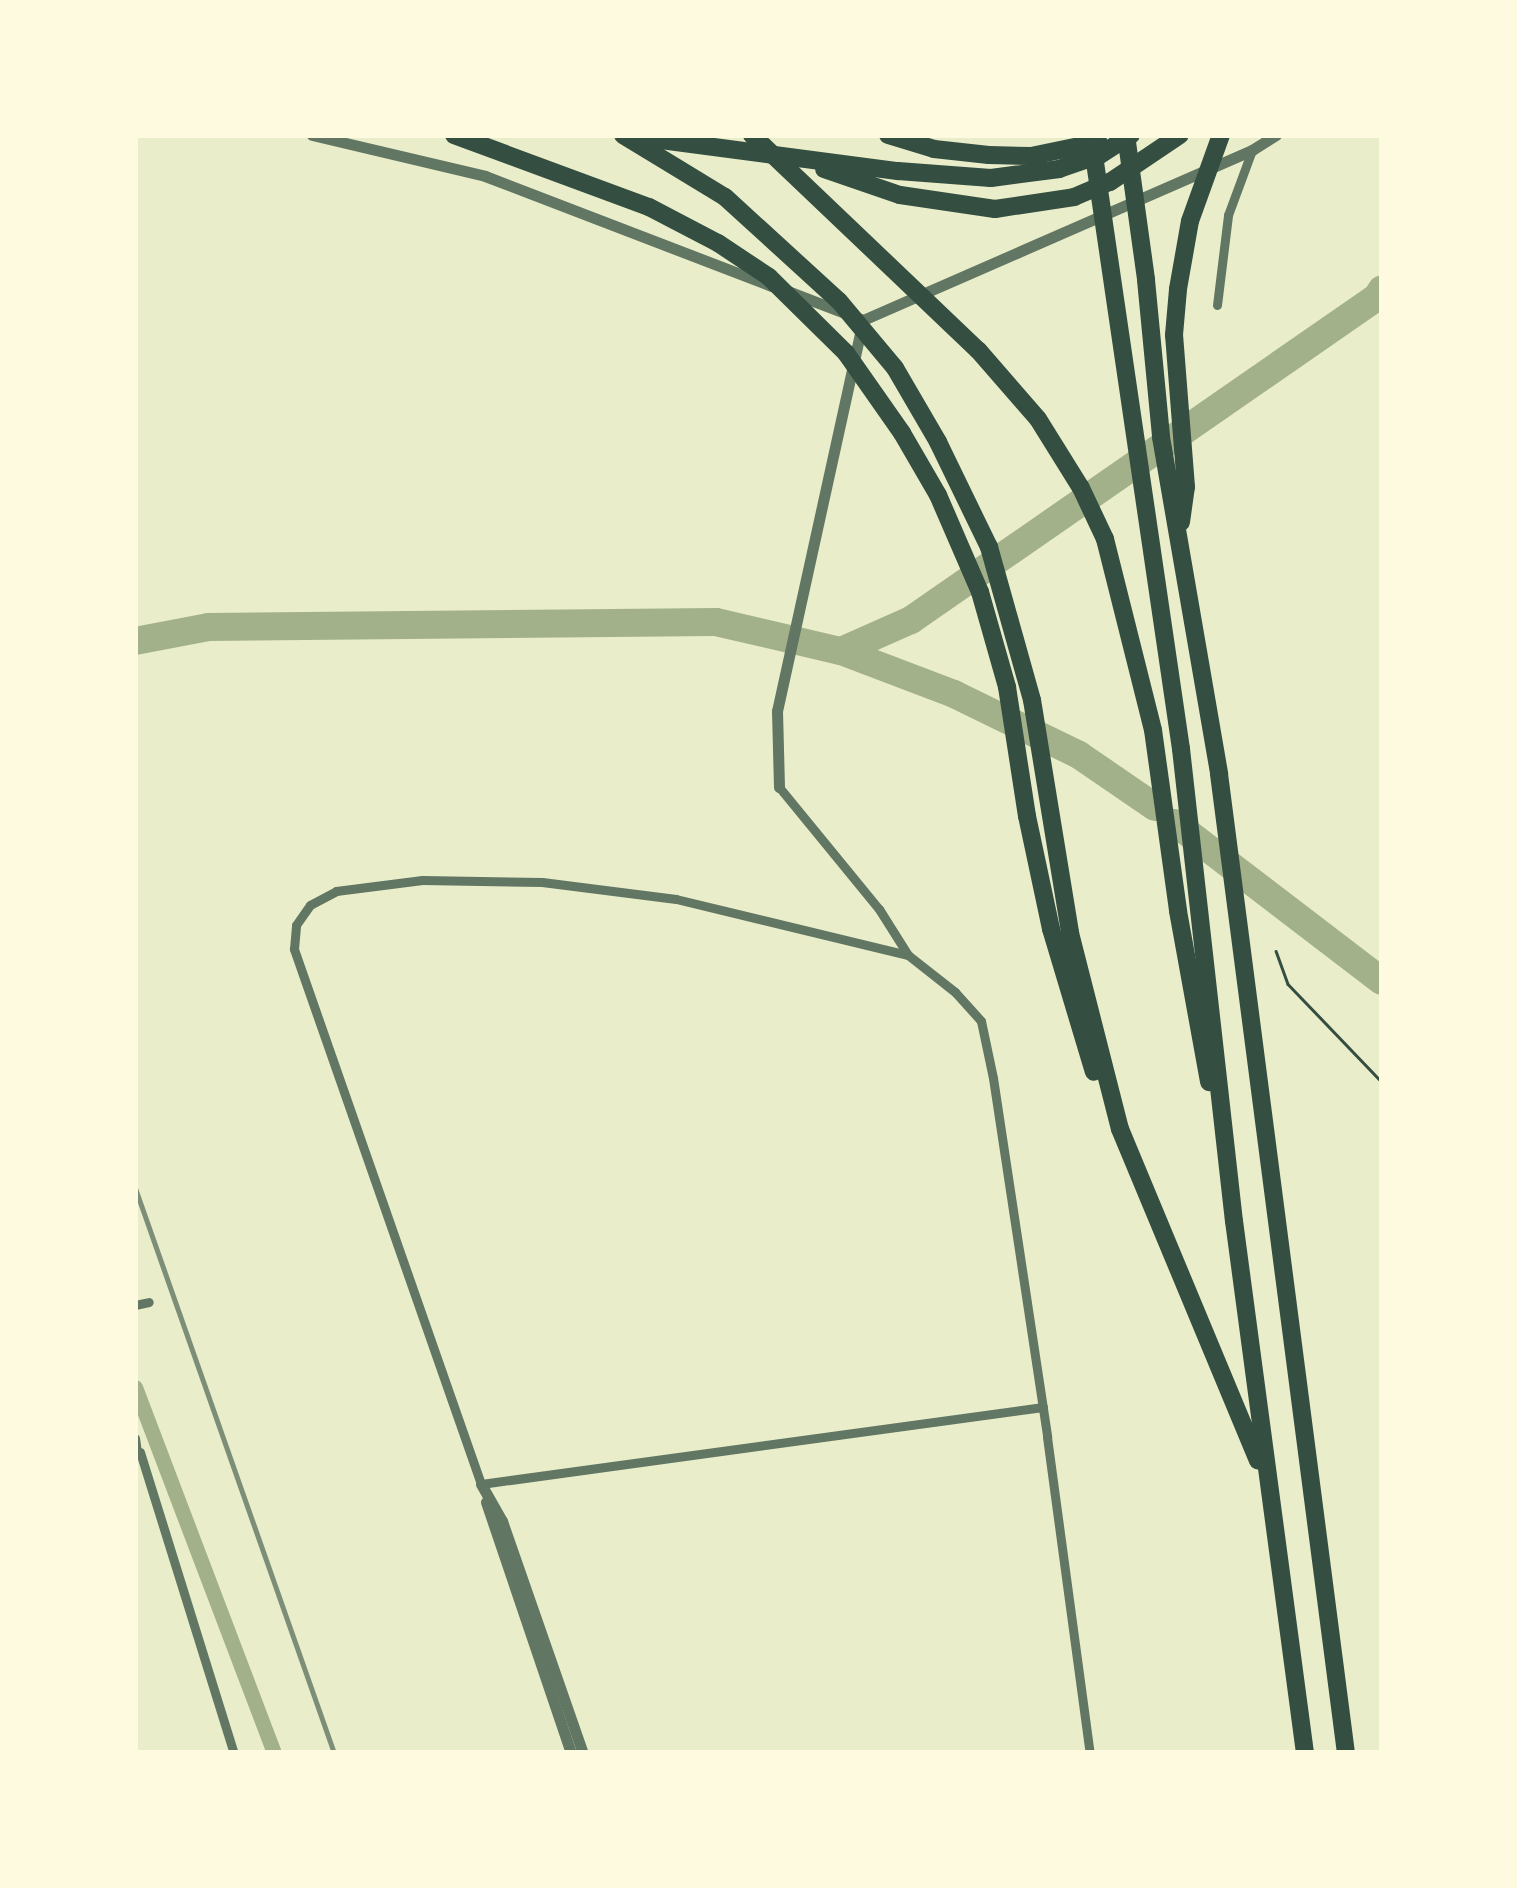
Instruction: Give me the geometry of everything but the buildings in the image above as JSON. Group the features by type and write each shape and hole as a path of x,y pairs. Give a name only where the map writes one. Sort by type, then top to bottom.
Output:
{"highway":[{"path":"454,135 649,207 718,243 769,277 846,353 902,433 938,496 980,592 1006,687 1027,816 1120,1129 1223,1369 1270,1493"},
{"path":"622,135 725,197 826,288 895,368 938,442 989,547 1024,670 1061,931"},
{"path":"622,135 898,171 991,178 1059,169 1100,154 1127,135"},
{"path":"735,135 900,195 995,210 1074,197 1110,182 1180,135"},
{"path":"752,135 1010,384 1061,454 1105,539 1153,730 1178,912 1234,1221"},
{"path":"888,135 934,149 1017,156 1127,135"},
{"path":"1090,135 1181,749 1234,1221 1306,1753"},
{"path":"1127,135 1161,436 1178,492"},
{"path":"1221,135 1190,220 1174,335 1181,425 1179,536 1219,774 1346,1753"}],"street":[{"path":"312,135 485,176 862,320 1252,150 1276,135"},
{"path":"1218,305 1228,215 1252,150"},
{"path":"862,320 780,696 779,787 879,909 908,954 945,982 981,1021 1043,1407 1090,1753"},
{"path":"571,1753 294,949 296,924 310,904 336,891 422,880 542,882 676,899 908,954"},
{"path":"135,1304 149,1302"},
{"path":"481,1484 1043,1407"},
{"path":"135,1438 234,1753"},
{"path":"481,1484 502,1522 583,1753"}],"path":[{"path":"1276,951 1288,984 1382,1082"},
{"path":"1382,1096 1382,1124"}],"waterway":[{"path":"841,651 911,620 1377,297 1382,289"},
{"path":"1377,297 1382,303"},
{"path":"135,641 209,627 716,622 841,651 954,694 1079,755 1155,807"},
{"path":"1175,823 1382,981"},
{"path":"135,1387 274,1753"}],"railway":[{"path":"135,1188 334,1753"}]}
